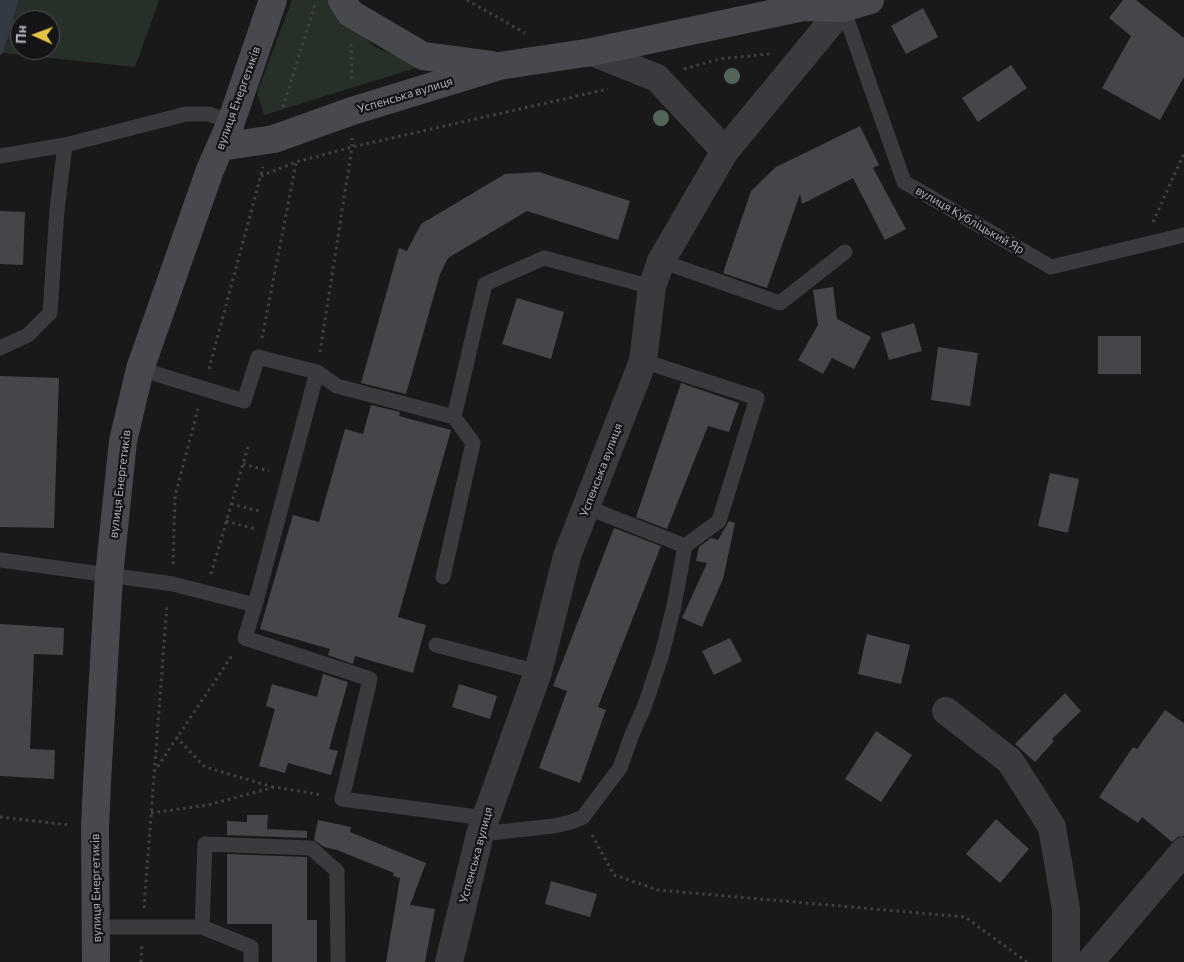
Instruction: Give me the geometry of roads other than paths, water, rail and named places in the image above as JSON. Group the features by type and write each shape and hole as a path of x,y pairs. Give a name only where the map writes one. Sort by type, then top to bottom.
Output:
{"main road":[{"name":"вулиця Енергетиків","path":"96,962 95,828 109,576 124,441 140,369 210,170 230,122 272,0"},
{"name":"Успенська вулиця","path":"220,147 274,138 352,111 499,66 592,52 803,7 843,8 870,0"},
{"path":"346,6 423,56 499,66"}],"street":[{"name":"Успенська вулиця","path":"449,962 482,826 538,672 567,556 643,361 652,287 661,261 725,151 843,8"},
{"path":"592,52 657,78 725,151"},
{"path":"946,710 1010,761 1052,827 1066,910 1066,962"},
{"path":"1090,962 1184,851"}],"lane":[{"name":"вулиця Кубліцький Яр","path":"843,8 904,182 1052,267 1184,235"},
{"path":"0,156 65,145 186,114 209,114 230,122"},
{"path":"0,348 28,335 50,313 57,210 65,145"},
{"path":"661,261 780,303 845,252"},
{"path":"454,417 485,284 544,258 652,287"},
{"path":"140,369 244,401 258,357 317,372 337,386 454,417 473,443 443,577"},
{"path":"317,372 245,638 370,679 342,799 482,826 554,826 582,817 620,768 645,705 662,654 672,616 685,546 719,521 757,398 643,361"},
{"path":"586,507 685,546"},
{"path":"0,560 173,584 255,605"},
{"path":"436,645 538,672"},
{"path":"202,927 205,844 311,848 337,872 338,962"},
{"path":"97,927 202,927 251,946 251,962"}]}
